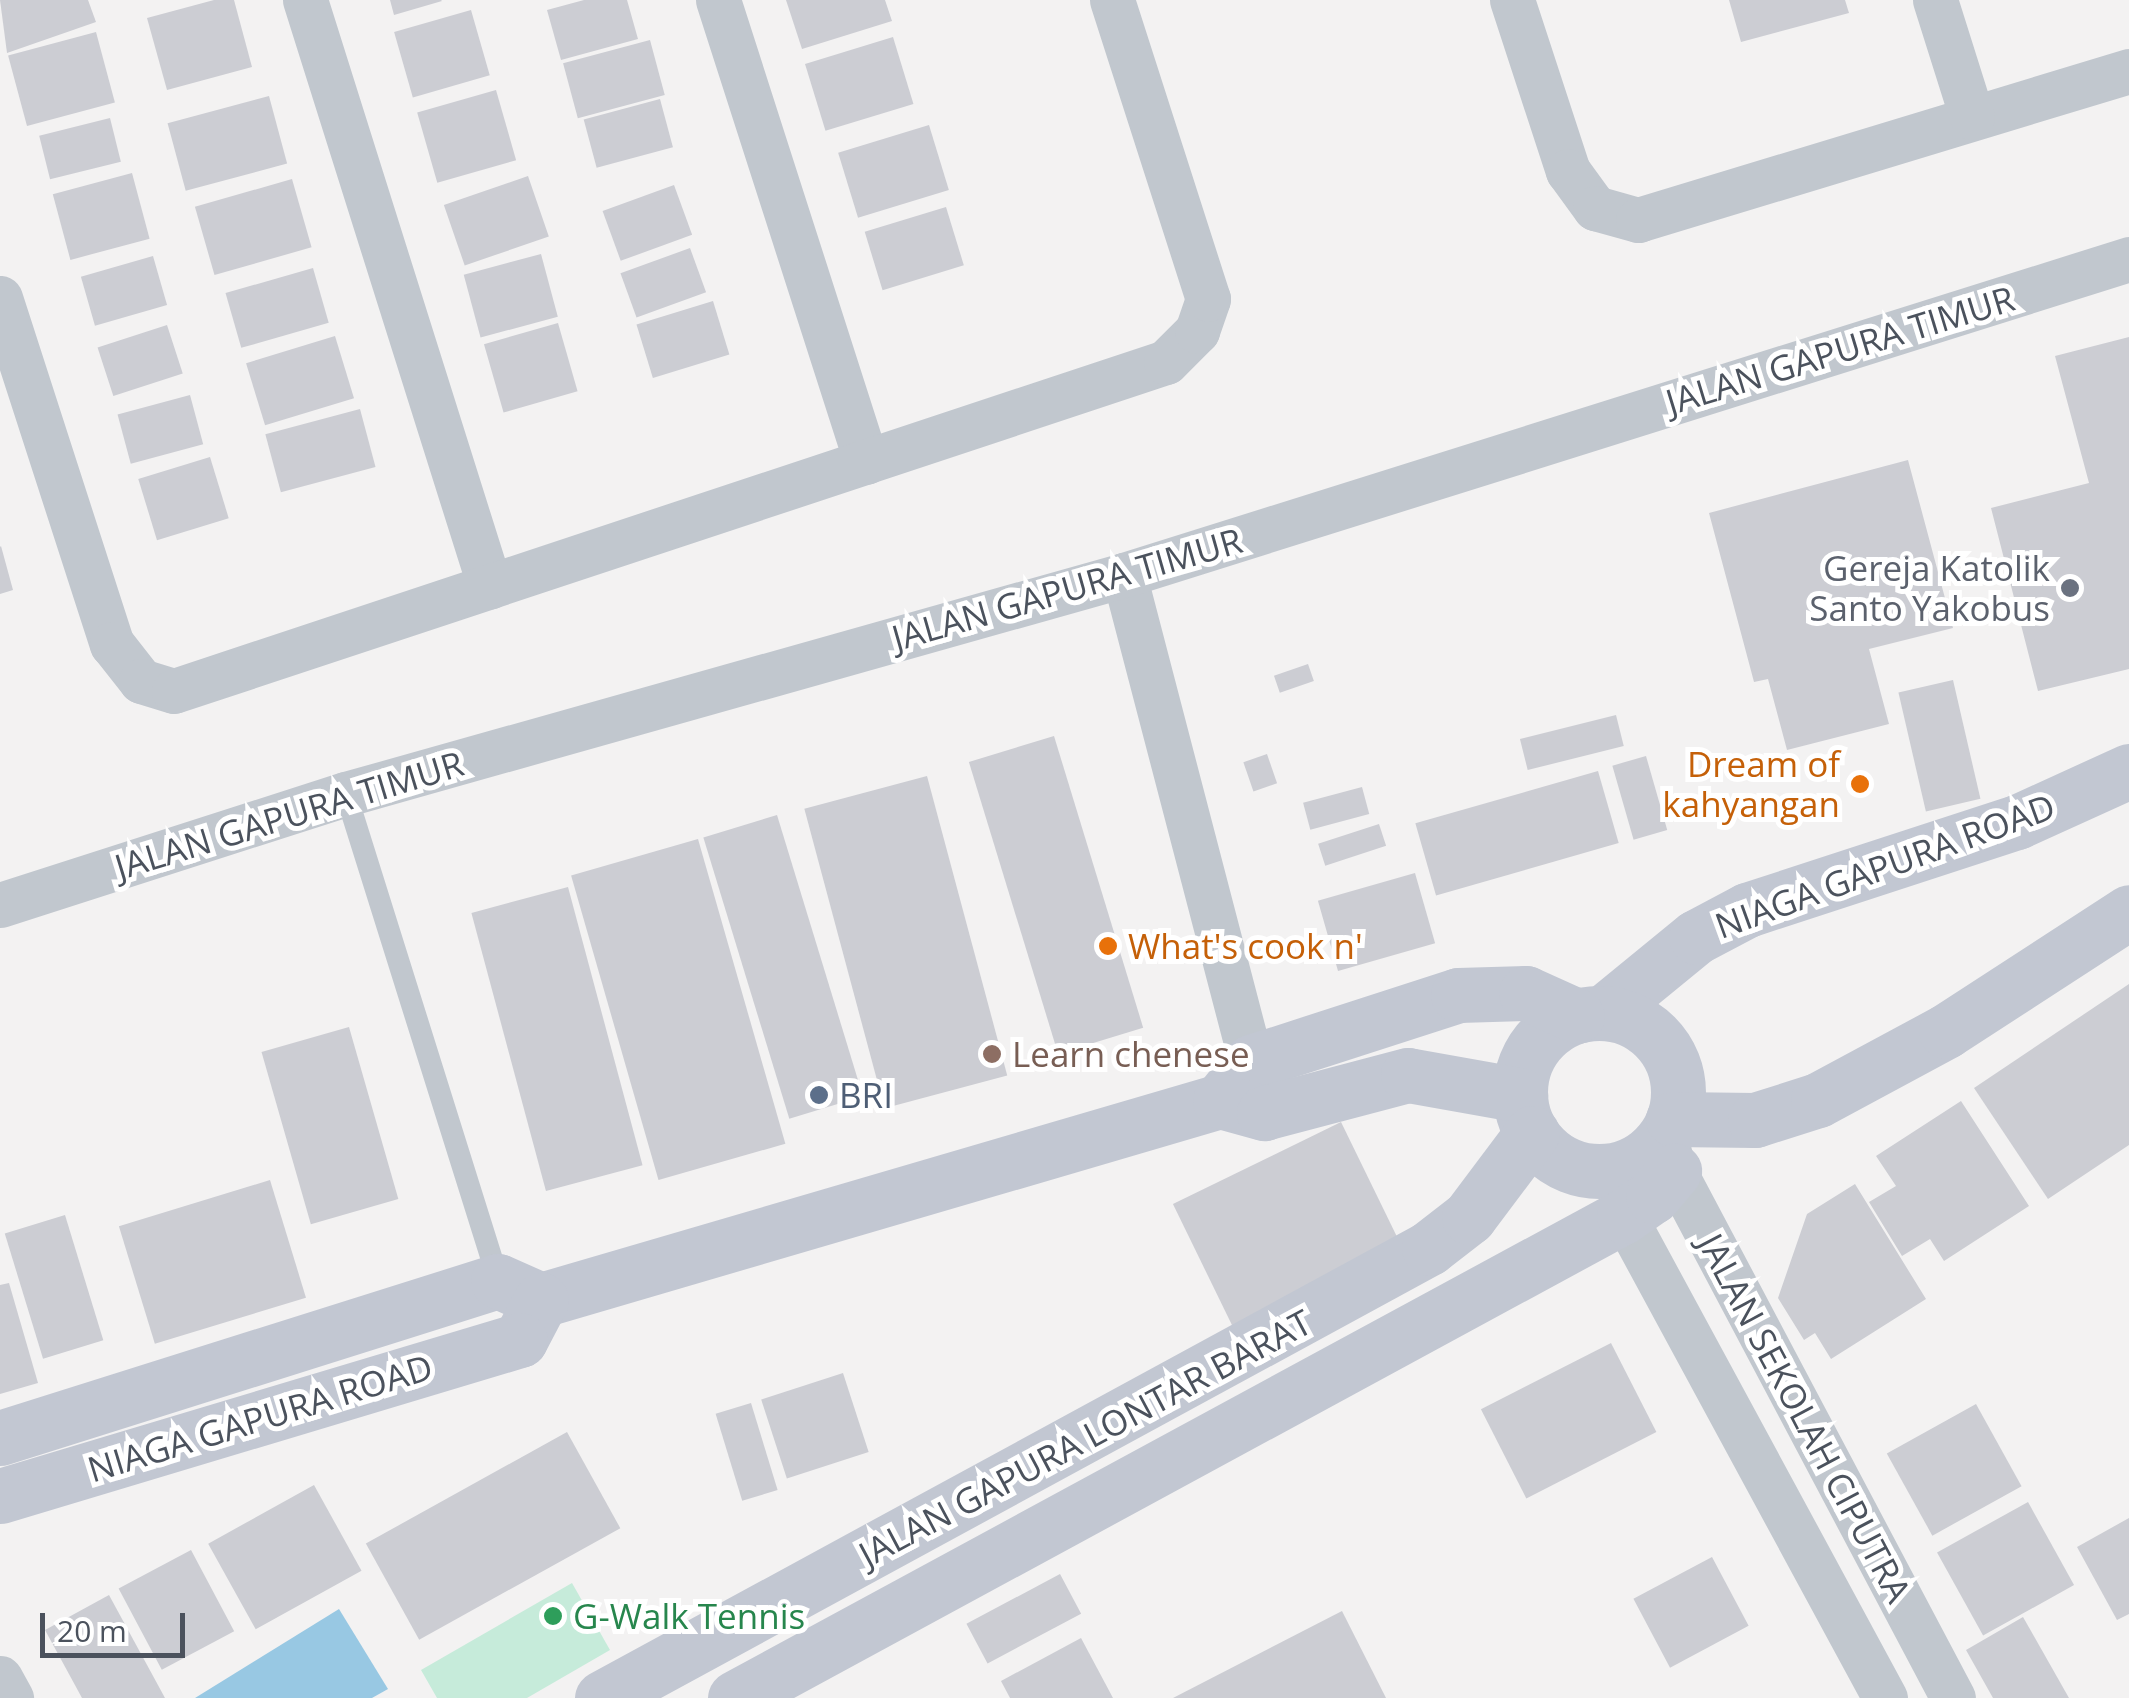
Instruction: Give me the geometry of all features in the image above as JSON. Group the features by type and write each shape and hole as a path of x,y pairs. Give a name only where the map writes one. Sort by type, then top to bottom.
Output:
{"street":[{"path":"305,0 490,587"},
{"path":"718,0 866,462"},
{"path":"0,298 112,644 141,681 174,692 1166,362 1197,331 1208,299 1112,0"},
{"path":"1512,0 1568,171 1595,208 1638,220 2129,71"},
{"path":"1934,0 1972,117"},
{"name":"JALAN GAPURA TIMUR","path":"0,905 346,794 1124,576 2129,260"},
{"path":"1124,576 1245,1092"},
{"name":"NIAGA GAPURA ROAD","path":"1590,1014 1696,937 1747,910 2017,822 2129,771"},
{"path":"1245,1092 1408,1075 1526,1114 1565,1163 1609,1171 1631,1165 1671,1142 1818,1100 1946,1031 2129,912"},
{"path":"520,1307 1245,1092 1487,990 1526,993 1648,1030 1664,1048 1675,1070 1671,1142"},
{"path":"1526,1114 1535,1046 1590,1014"},
{"name":"JALAN GAPURA LONTAR BARAT","path":"602,1698 1430,1248 1469,1218 1526,1114"},
{"name":"JALAN GAPURA LONTAR BARAT","path":"735,1698 1624,1216 1653,1196 1671,1142"},
{"name":"JALAN SEKOLAH CIPUTRA","path":"1671,1142 1953,1698"},
{"name":"JALAN SEKOLAH CIPUTRA","path":"1624,1216 1884,1698"},
{"name":"NIAGA GAPURA ROAD","path":"0,1438 520,1307"},
{"name":"NIAGA GAPURA ROAD","path":"0,1496 520,1307"},
{"path":"0,1678 11,1698"}],"lane":[{"path":"346,794 520,1307"}],"green space":[{"name":"G-Walk Tennis","path":"572,1583 610,1650 527,1698 437,1698 421,1670"}],"water":[{"path":"339,1609 388,1689 372,1698 195,1698"}],"building":[{"path":"0,0 88,0 96,22 7,53"},
{"path":"214,0 234,0 252,67 167,90 147,18"},
{"path":"390,0 441,0 442,1 394,15"},
{"path":"584,0 627,0 638,39 561,60 547,10"},
{"path":"786,0 885,0 892,21 802,49"},
{"path":"1729,0 1845,0 1849,13 1741,42"},
{"path":"471,10 490,75 413,97 394,32"},
{"path":"96,32 115,103 27,126 8,56"},
{"path":"893,37 913,104 825,131 805,64"},
{"path":"650,40 665,95 578,118 563,63"},
{"path":"496,90 516,160 437,183 417,113"},
{"path":"269,96 287,164 186,191 168,123"},
{"path":"660,99 673,147 597,168 584,119"},
{"path":"110,118 121,162 50,179 39,136"},
{"path":"929,125 949,190 858,218 838,153"},
{"path":"132,173 150,239 70,260 53,194"},
{"path":"528,176 549,237 465,265 444,205"},
{"path":"292,179 312,247 214,275 195,207"},
{"path":"674,185 692,235 621,261 603,211"},
{"path":"946,207 964,265 883,290 865,232"},
{"path":"690,248 706,292 637,317 620,273"},
{"path":"541,254 558,317 481,337 464,275"},
{"path":"153,256 167,305 95,326 81,277"},
{"path":"313,268 329,323 241,348 226,293"},
{"path":"713,301 729,355 653,378 636,324"},
{"path":"558,323 578,391 504,412 484,344"},
{"path":"167,325 183,374 113,396 98,348"},
{"path":"335,336 354,398 265,425 246,363"},
{"name":"Gereja Katolik Santo Yakobus","path":"2129,337 2129,669 2038,691 1991,508 2089,483 2055,356"},
{"path":"190,395 203,444 131,464 118,414"},
{"path":"360,409 376,467 281,492 265,434"},
{"path":"210,457 229,518 157,540 138,479"},
{"path":"1908,460 1953,628 1869,649 1889,724 1787,750 1768,679 1754,682 1709,513"},
{"path":"0,547 13,590 0,594"},
{"path":"1308,664 1314,681 1280,693 1274,676"},
{"path":"1953,680 1980,799 1926,811 1898,693"},
{"path":"1616,715 1624,746 1528,770 1520,739"},
{"path":"1054,736 1143,1028 1058,1054 969,762"},
{"path":"1267,754 1277,783 1253,791 1243,762"},
{"path":"1646,756 1667,830 1634,840 1612,766"},
{"path":"1598,771 1619,843 1436,895 1415,823"},
{"path":"927,776 1007,1075 885,1108 804,809"},
{"path":"1362,787 1369,814 1310,830 1303,803"},
{"path":"777,815 863,1096 789,1119 703,838"},
{"path":"1379,824 1386,846 1325,866 1318,844"},
{"path":"698,839 785,1144 658,1180 571,875"},
{"path":"1415,873 1435,943 1338,971 1318,901"},
{"path":"568,887 643,1165 546,1191 471,913"},
{"path":"2129,984 2129,1145 2048,1199 1974,1088"},
{"path":"349,1027 398,1199 311,1224 262,1052"},
{"path":"1961,1101 2029,1206 1944,1261 1930,1239 1902,1256 1869,1202 1896,1186 1876,1156"},
{"path":"1341,1122 1406,1255 1238,1337 1173,1204"},
{"path":"270,1180 306,1298 155,1344 119,1226"},
{"path":"1855,1184 1926,1299 1831,1359 1815,1333 1804,1340 1778,1298 1807,1214"},
{"path":"65,1215 103,1340 43,1359 5,1233"},
{"path":"9,1283 38,1383 0,1394 0,1285"},
{"path":"1611,1343 1656,1432 1526,1498 1481,1409"},
{"path":"843,1373 869,1452 787,1479 761,1400"},
{"path":"751,1403 778,1490 742,1501 716,1414"},
{"path":"1976,1404 2022,1486 1932,1536 1887,1453"},
{"path":"567,1432 620,1528 419,1640 366,1544"},
{"path":"314,1485 362,1571 256,1629 208,1544"},
{"path":"2028,1502 2074,1585 1983,1636 1937,1552"},
{"path":"2129,1518 2129,1614 2117,1620 2077,1547"},
{"path":"191,1550 234,1631 162,1670 119,1588"},
{"path":"1712,1557 1749,1626 1670,1668 1633,1599"},
{"path":"1060,1574 1081,1614 988,1663 966,1624"},
{"path":"109,1595 165,1698 82,1698 45,1630"},
{"path":"1342,1611 1386,1698 1173,1698"},
{"path":"2023,1617 2069,1698 1993,1698 1966,1650"},
{"path":"1081,1638 1113,1698 1010,1698 1001,1681"}],"place":[{"name":"Gereja Katolik Santo Yakobus","path":"2070,588"},
{"name":"Dream of kahyangan","path":"1860,784"},
{"name":"What's cook n'","path":"1108,946"},
{"name":"Learn chenese","path":"992,1054"},
{"name":"BRI","path":"819,1095"},
{"name":"G-Walk Tennis","path":"553,1616"}]}
